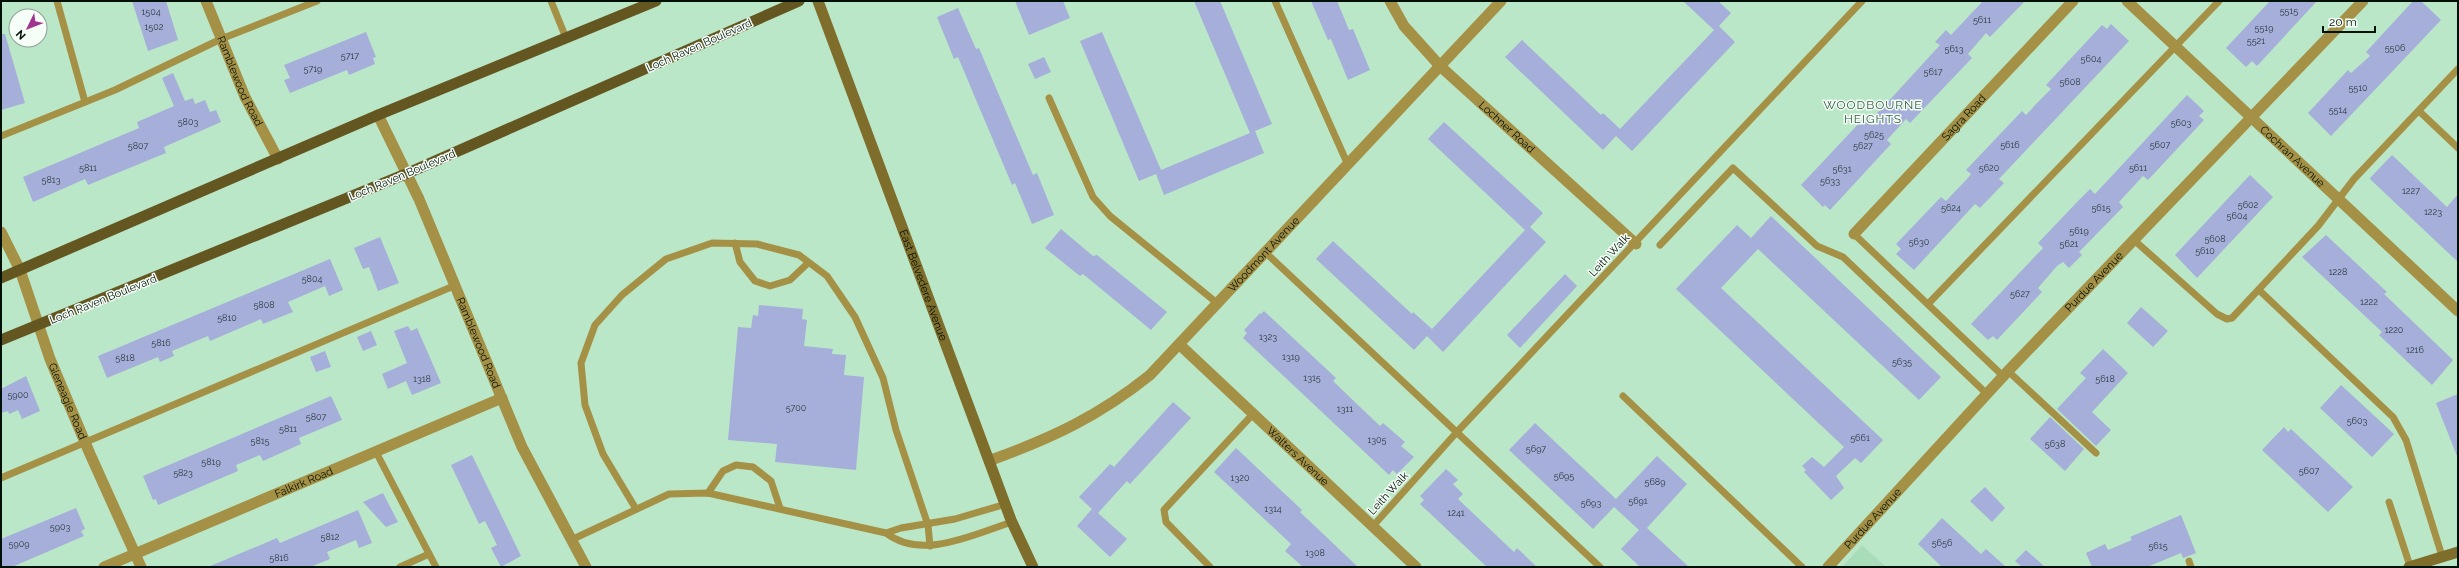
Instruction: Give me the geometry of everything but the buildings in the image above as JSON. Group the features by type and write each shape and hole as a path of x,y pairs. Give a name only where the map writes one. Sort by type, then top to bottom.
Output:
{"main road":[{"name":"Loch Raven Boulevard","path":"1,340 408,173 799,1"},
{"name":"East Belvedere Avenue","path":"818,1 1012,522 1033,567"},
{"path":"1,278 378,116 651,2"},
{"path":"2410,567 2458,552"}],"street":[{"name":"Ramblewood Road","path":"206,1 245,97 278,159"},
{"name":"Lochner Road","path":"1390,1 1404,26 1440,66 1636,244"},
{"name":"Woodmont Avenue","path":"990,460 1020,449 1087,419 1127,393 1150,375 1180,345 1264,252 1500,1"},
{"name":"Sagra Road","path":"1854,234 2073,1"},
{"name":"Cochran Avenue","path":"2127,1 2251,119 2458,311"},
{"name":"Purdue Avenue","path":"1828,567 2005,373 2364,1"},
{"name":"Ramblewood Road","path":"378,116 408,173 522,446 586,567"},
{"name":"Gleneagle Road","path":"1,232 20,270 38,325 85,442 141,567"},
{"name":"Walters Avenue","path":"1180,345 1416,567"},
{"name":"Falkirk Road","path":"104,567 502,398"}],"lane":[{"path":"57,1 85,102"},
{"path":"1,136 85,102 158,70 221,39 316,1"},
{"path":"551,1 566,38"},
{"path":"1275,1 1348,164"},
{"name":"Leith Walk","path":"1373,526 1456,433 1636,244 1862,1"},
{"path":"1929,303 2219,1"},
{"path":"2134,240 2217,314 2227,319 2232,318 2318,226 2354,179 2458,69"},
{"path":"1049,98 1093,197 1110,216 1217,304"},
{"path":"2418,111 2458,148"},
{"path":"1660,245 1732,168 1817,246 1843,257 1987,394"},
{"path":"1854,234 2005,373 2096,453"},
{"path":"636,510 603,454 585,405 581,363 595,325 622,295 666,259 712,243 757,244 799,255 827,276 855,317 883,378 896,430 928,525 930,546"},
{"path":"735,243 740,262 755,281 770,286 790,280 808,262"},
{"path":"1264,252 1600,567"},
{"path":"1,478 456,285"},
{"path":"2259,290 2393,417 2406,440 2442,556"},
{"path":"1623,396 1802,567"},
{"path":"1210,567 1166,522 1164,510 1253,414"},
{"path":"376,452 436,567"},
{"path":"708,493 723,471 736,465 753,467 770,481 780,508"},
{"path":"571,540 669,494 708,493 886,533 896,541 930,546 1012,522"},
{"path":"2389,502 2410,567"},
{"path":"886,533 901,528 928,525 967,516 1006,504"},
{"path":"400,567 429,554"}],"shaded area":[{"path":"1862,545 1886,567 1842,567"}],"district":[{"name":"WOODBOURNE HEIGHTS","path":"1873,112"}]}
